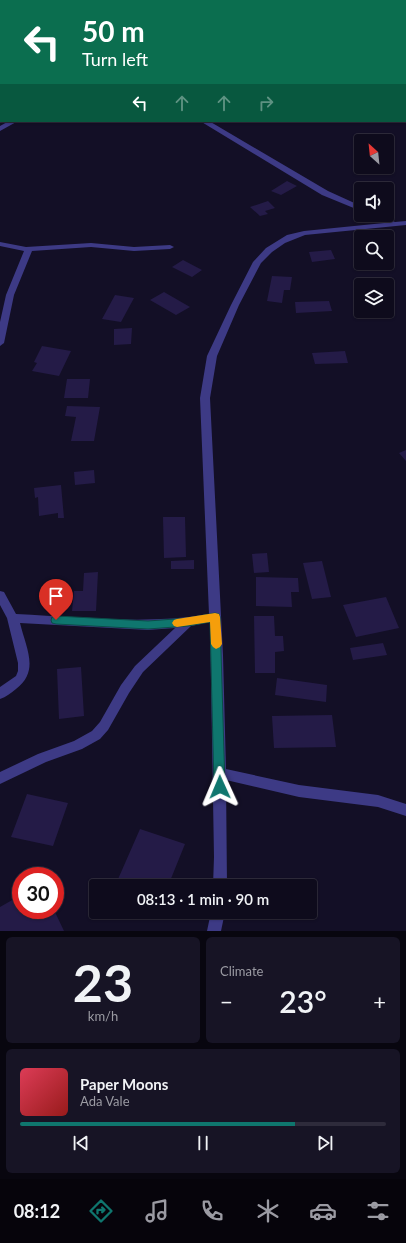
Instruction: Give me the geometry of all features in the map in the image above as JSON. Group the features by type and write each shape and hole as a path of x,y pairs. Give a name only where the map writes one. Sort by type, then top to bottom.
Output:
{"street":[{"path":"1,127 12,122"},
{"path":"206,122 325,193 354,206"},
{"path":"389,222 394,224"},
{"path":"220,879 215,617 205,398 212,356 234,305 257,262 269,250 290,237 304,234 406,223"},
{"path":"0,244 16,248 30,249 91,245 134,249 170,247"},
{"path":"0,342 10,296 30,249"},
{"path":"0,595 13,618 24,663 24,672 20,678 0,694"},
{"path":"13,618 148,625 188,622 215,617"},
{"path":"0,778 42,758 78,745 96,735 104,726 125,688 139,669 188,622"},
{"path":"219,773 299,791 378,801 406,810"},
{"path":"214,931 217,919"}],"building":[{"path":"287,181 297,186 281,195 271,191"},
{"path":"268,201 275,208 265,211 268,214 260,216 250,207"},
{"path":"331,250 335,259 312,262 309,252"},
{"path":"183,260 202,270 192,277 172,267"},
{"path":"272,276 292,277 290,290 284,290 282,303 267,301"},
{"path":"164,292 190,307 176,315 150,300"},
{"path":"115,295 134,298 121,322 102,319"},
{"path":"329,301 332,311 296,313 295,302"},
{"path":"132,328 131,344 114,345 114,329"},
{"path":"42,346 71,351 59,376 32,371 37,363 34,362"},
{"path":"345,351 348,363 315,364 312,353"},
{"path":"67,379 90,379 88,398 64,398"},
{"path":"67,406 100,407 94,441 71,441 76,417 65,416"},
{"path":"406,450 406,461 399,453"},
{"path":"94,470 95,483 75,485 74,472"},
{"path":"61,485 64,518 58,518 58,513 39,516 38,497 35,498 34,488"},
{"path":"163,517 185,517 186,557 164,558"},
{"path":"267,553 269,572 254,573 252,554"},
{"path":"194,560 194,569 171,569 171,561"},
{"path":"322,561 331,597 312,599 303,563"},
{"path":"98,572 96,611 72,611 74,591 83,591 84,573"},
{"path":"256,577 298,578 299,592 291,592 292,607 256,606"},
{"path":"386,597 399,628 356,637 343,605"},
{"path":"254,616 274,616 275,636 283,636 284,651 275,652 275,673 255,673"},
{"path":"383,643 387,655 353,660 350,648"},
{"path":"81,667 84,716 59,719 57,669"},
{"path":"277,678 327,685 326,702 275,695"},
{"path":"332,715 336,747 274,748 272,716"},
{"path":"27,794 68,803 53,846 11,837"},
{"path":"140,829 185,844 171,879 118,879"},
{"path":"12,900 12,919 58,919 64,931 0,931 0,907"}],"slow traffic":[{"path":"177,623 215,617 216,644"}],"route":[{"path":"56,620 148,625 188,622 215,617 220,787"}]}
